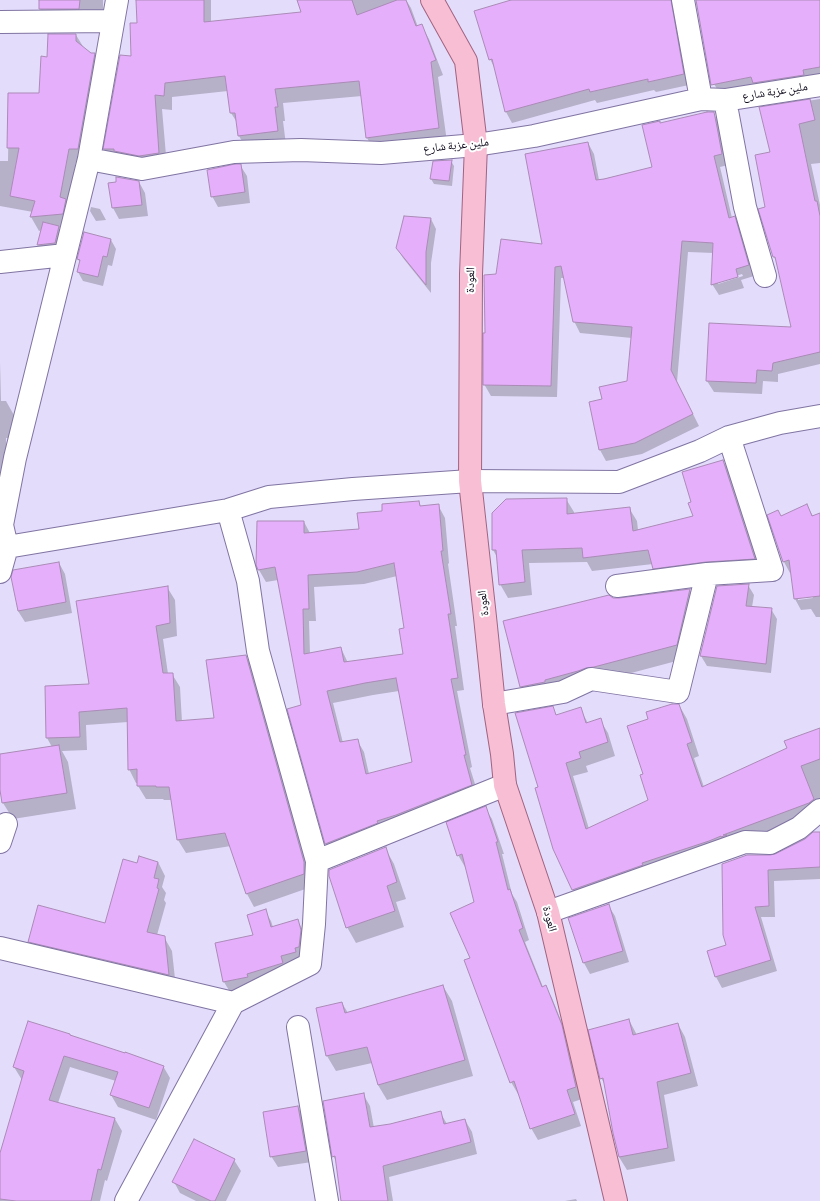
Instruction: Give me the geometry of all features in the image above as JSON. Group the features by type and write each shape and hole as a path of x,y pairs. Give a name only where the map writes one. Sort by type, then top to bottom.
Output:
{"main road":[{"name":"العودة","path":"432,0 466,61 476,146 471,274 470,481 486,616 494,704 505,785 548,912 616,1201"}],"street":[{"path":"0,572 7,547 2,525 15,458 89,159 117,0"},
{"path":"683,0 701,99"},
{"path":"0,22 113,21"},
{"name":"ملين عزبة شارع","path":"89,159 142,168 234,152 301,150 381,153 476,146 534,136 701,99 725,100 820,85"},
{"path":"725,100 745,207 765,276"},
{"path":"0,262 66,255"},
{"path":"7,547 228,510 269,497 353,489 470,481 619,482 700,451 729,437 780,423 820,416"},
{"path":"617,586 707,574 772,570 729,437"},
{"path":"126,1201 233,1003 310,964 314,924 317,861 258,651 248,580 228,510"},
{"path":"494,704 563,692 591,679 678,692 707,574"},
{"path":"317,861 505,785"},
{"path":"548,912 745,842 770,843 799,828 820,810"},
{"path":"0,948 233,1003"},
{"path":"298,1027 327,1201"}],"building":[{"path":"39,0 80,0 79,9 39,9"},
{"path":"136,0 204,0 204,22 301,12 297,0 352,0 357,15 397,0 406,0 416,26 422,24 436,60 431,62 439,128 366,138 359,81 275,89 278,107 275,107 278,131 238,136 235,113 230,113 225,76 165,83 164,96 155,95 159,153 139,156 114,151 114,149 103,149 120,55 131,56 130,23 137,23"},
{"path":"511,0 671,0 684,74 648,82 648,79 590,92 589,89 505,112 492,59 489,60 474,11"},
{"path":"696,0 820,0 820,67 803,70 804,75 753,83 751,77 711,85"},
{"path":"48,34 76,34 76,41 91,53 95,53 78,149 69,149 60,197 66,199 63,214 30,217 35,201 10,196 19,148 7,148 8,93 39,93 41,56 47,57"},
{"path":"810,99 815,120 799,124 815,201 817,201 820,216 820,352 773,363 772,371 757,370 756,383 706,381 709,323 791,327 775,257 773,257 758,209 765,207 755,155 770,152 759,107"},
{"path":"707,112 714,112 722,154 714,156 729,218 735,216 749,265 736,269 738,277 711,285 713,243 682,241 671,370 693,414 635,443 599,450 589,402 602,399 599,387 627,381 632,327 573,322 561,266 555,267 551,386 483,385 483,333 485,333 484,275 496,274 501,239 542,244 525,154 588,142 596,180 604,179 652,167 642,125 660,121 660,123"},
{"path":"452,160 449,181 430,179 433,161"},
{"path":"241,164 245,192 211,197 207,170"},
{"path":"116,177 139,181 142,205 112,208 108,183 116,182"},
{"path":"404,216 431,218 426,252 426,285 396,248"},
{"path":"43,222 59,226 55,243 37,245"},
{"path":"84,232 111,239 107,257 103,256 98,277 77,272 80,260 77,259"},
{"path":"723,460 755,559 706,562 653,569 648,550 583,558 582,548 522,550 525,582 499,585 496,550 492,550 492,513 506,499 567,498 567,514 630,507 633,531 693,516 688,503 691,502 682,472"},
{"path":"419,501 420,506 439,504 443,551 441,551 451,614 448,614 458,678 451,679 466,755 464,755 472,785 377,821 378,823 325,844 287,709 301,705 275,567 258,570 256,565 257,521 304,521 304,533 359,529 357,513 382,511 382,504","holes":["394,563 404,628 399,629 403,654 344,662 341,647 304,654 303,609 309,609 308,575 357,572","396,678 412,762 366,774 358,739 340,742 327,691"]},
{"path":"807,504 812,516 820,513 820,596 794,599 789,560 783,562 767,515 778,510 781,516"},
{"path":"59,562 66,602 18,611 11,577 13,570"},
{"path":"749,584 746,606 772,608 766,664 700,656 717,586"},
{"path":"168,586 170,623 156,626 163,673 173,673 176,721 214,718 206,660 246,655 304,862 304,874 246,894 225,833 177,840 169,787 137,786 137,769 128,770 127,708 79,712 80,737 46,738 45,686 89,684 76,601"},
{"path":"690,589 677,645 586,668 545,680 545,682 520,687 503,621 609,595 613,598 619,598"},
{"path":"672,704 679,704 692,742 687,744 702,787 787,748 784,741 820,728 820,759 801,766 814,799 809,803 723,835 727,835 642,863 643,865 572,890 553,849 535,788 538,787 515,713 553,706 556,715 581,707 586,723 601,718 608,742 579,752 581,758 566,763 586,829 648,800 640,775 643,774 627,726 648,719 646,712"},
{"path":"59,745 67,793 2,803 0,790 0,754"},
{"path":"486,806 498,842 496,842 508,890 510,889 523,928 519,930 542,987 546,985 562,1025 576,1087 567,1090 575,1114 530,1129 514,1081 510,1083 464,960 470,958 450,913 474,902 462,854 457,856 446,822"},
{"path":"813,832 820,832 820,867 768,870 769,906 755,907 771,960 715,977 707,951 726,945 723,935 722,864 747,855 775,854 805,839"},
{"path":"386,847 397,882 387,886 395,911 346,928 329,876 329,870"},
{"path":"139,856 158,862 154,878 159,879 157,888 159,889 147,932 165,936 169,975 28,942 38,905 105,923 123,859 137,863"},
{"path":"609,904 623,951 583,963 568,918"},
{"path":"266,909 271,927 298,919 301,930 299,947 295,948 296,952 281,956 283,963 247,974 248,977 223,982 215,943 253,935 247,915"},
{"path":"443,985 465,1060 378,1085 367,1047 326,1056 316,1008 342,1002 345,1013"},
{"path":"629,1019 633,1035 678,1023 691,1073 657,1082 668,1148 619,1157 603,1078 600,1079 588,1030"},
{"path":"28,1021 164,1066 149,1108 110,1095 118,1072 64,1056 49,1100 115,1118 101,1170 98,1169 91,1201 16,1201 0,1199 0,1153 24,1071 13,1067"},
{"path":"364,1093 370,1127 390,1124 441,1111 444,1124 465,1119 471,1142 383,1166 388,1201 341,1201 335,1156 332,1157 323,1101"},
{"path":"298,1106 306,1151 270,1157 263,1112"},
{"path":"194,1139 235,1159 215,1201 211,1201 172,1182"}]}
